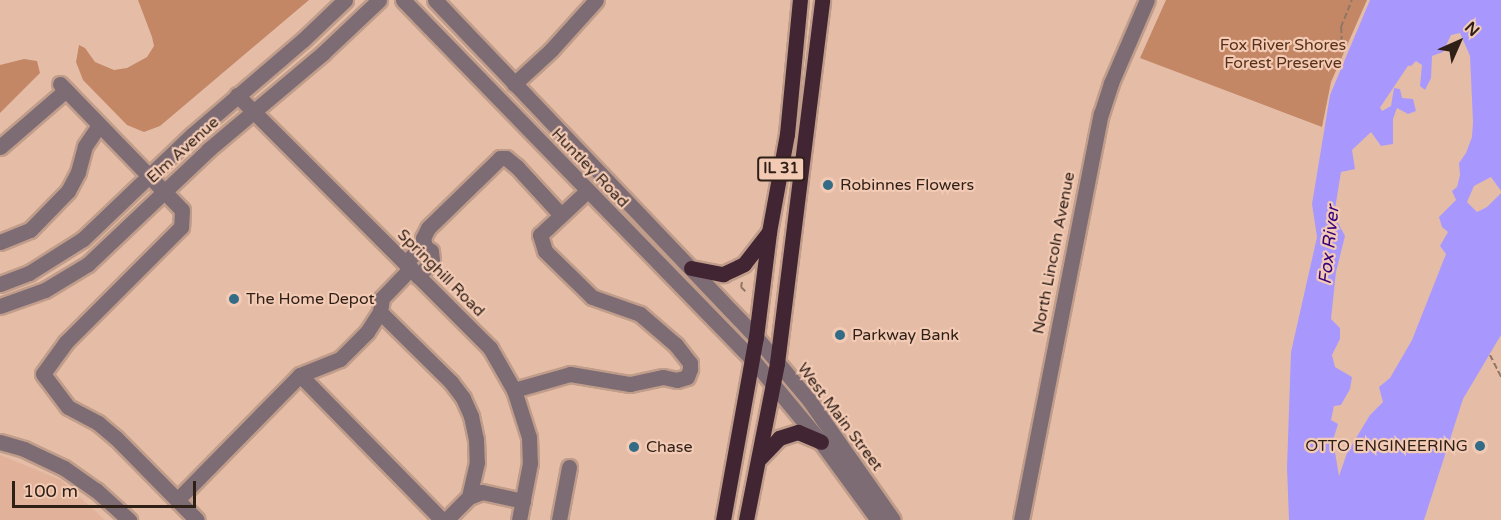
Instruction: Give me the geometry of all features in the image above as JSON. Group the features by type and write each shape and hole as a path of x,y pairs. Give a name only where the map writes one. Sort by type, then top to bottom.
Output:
{"main road":[{"name":"IL 31","path":"723,520 756,337 769,232 791,105 800,0"},
{"path":"746,520 777,363 822,0"},
{"path":"691,268 723,274 744,264 769,232"},
{"path":"760,458 780,438 798,432 821,442"}],"street":[{"name":"Elm Avenue","path":"0,284 29,273 83,239 148,175 237,95 303,40 345,0"},
{"name":"Elm Avenue","path":"0,306 45,290 88,264 164,191 323,53 379,0"},
{"name":"Huntley Road","path":"403,0 752,359"},
{"name":"Huntley Road","path":"435,0 756,337"},
{"path":"514,84 550,50 596,0"},
{"name":"North Lincoln Avenue","path":"1021,520 1101,114 1147,0"},
{"path":"0,147 63,87 182,210 182,227 66,342 43,374 68,407 98,423 116,438 197,520"},
{"name":"Springhill Road","path":"237,95 490,348 514,390 529,437 530,463 519,520"},
{"path":"0,242 30,230 68,191 78,172 84,146 99,125"},
{"path":"177,500 300,375 340,359 367,332 380,312 382,298 411,269 425,247 423,238 428,228 501,158 506,158 517,167 561,215"},
{"path":"514,390 570,374 630,384 663,376 676,380 687,377 690,369 690,363 676,345 640,314 592,297 545,251 540,235 587,191"},
{"path":"380,312 451,382 463,398 471,416 476,439 477,462 469,497"},
{"name":"West Main Street","path":"756,337 809,400 894,520"},
{"name":"West Main Street","path":"752,359 821,442 879,520"},
{"path":"300,375 444,520 469,497 483,492 523,501"},
{"path":"0,442 24,449 64,468 96,490 129,520"},
{"path":"559,520 569,467"}],"path":[{"path":"1342,51 1341,27 1352,0"},
{"path":"742,282 740,288 747,293"},
{"path":"1490,355 1501,377"}],"shaded area":[{"path":"0,455 61,480 105,520 0,520"}],"green space":[{"path":"138,0 309,0 160,126 144,132 127,125 83,80 76,62 79,45 85,48 95,62 114,70 127,68 147,57 154,46"},
{"name":"Fox River Shores Forest Preserve","path":"1166,0 1367,0 1331,82 1322,127 1140,58"},
{"path":"24,59 37,61 40,73 0,113 0,65"}],"water":[{"path":"1370,0 1501,0 1501,191 1491,177 1474,186 1467,202 1477,212 1487,207 1501,193 1501,335 1463,399 1424,520 1289,520 1287,467 1291,352 1317,237 1312,204 1330,95","holes":["1460,33 1470,56 1472,137 1459,163 1460,175 1457,187 1452,191 1456,200 1439,217 1442,227 1448,232 1440,246 1446,254 1412,340 1390,378 1379,387 1383,402 1370,415 1347,453 1339,476 1333,440 1338,424 1331,420 1334,406 1341,405 1350,389 1352,377 1335,367 1332,355 1340,339 1340,328 1331,319 1336,272 1345,236 1334,215 1341,172 1355,169 1352,150 1371,132 1381,146 1393,144 1393,119 1397,108 1408,114 1416,111 1413,99 1402,98 1400,89 1394,88 1391,106 1382,111 1377,102 1377,88 1386,72 1394,77 1402,65 1411,66 1416,61 1422,65 1420,86 1425,90 1431,78 1432,56 1443,52 1451,35"]}],"waterway":[{"name":"Fox River","path":"1361,116 1439,0"}],"place":[{"name":"Robinnes Flowers","path":"828,185"},
{"name":"The Home Depot","path":"234,299"},
{"name":"Parkway Bank","path":"840,335"},
{"name":"OTTO ENGINEERING","path":"1480,446"},
{"name":"Chase","path":"634,447"}]}
